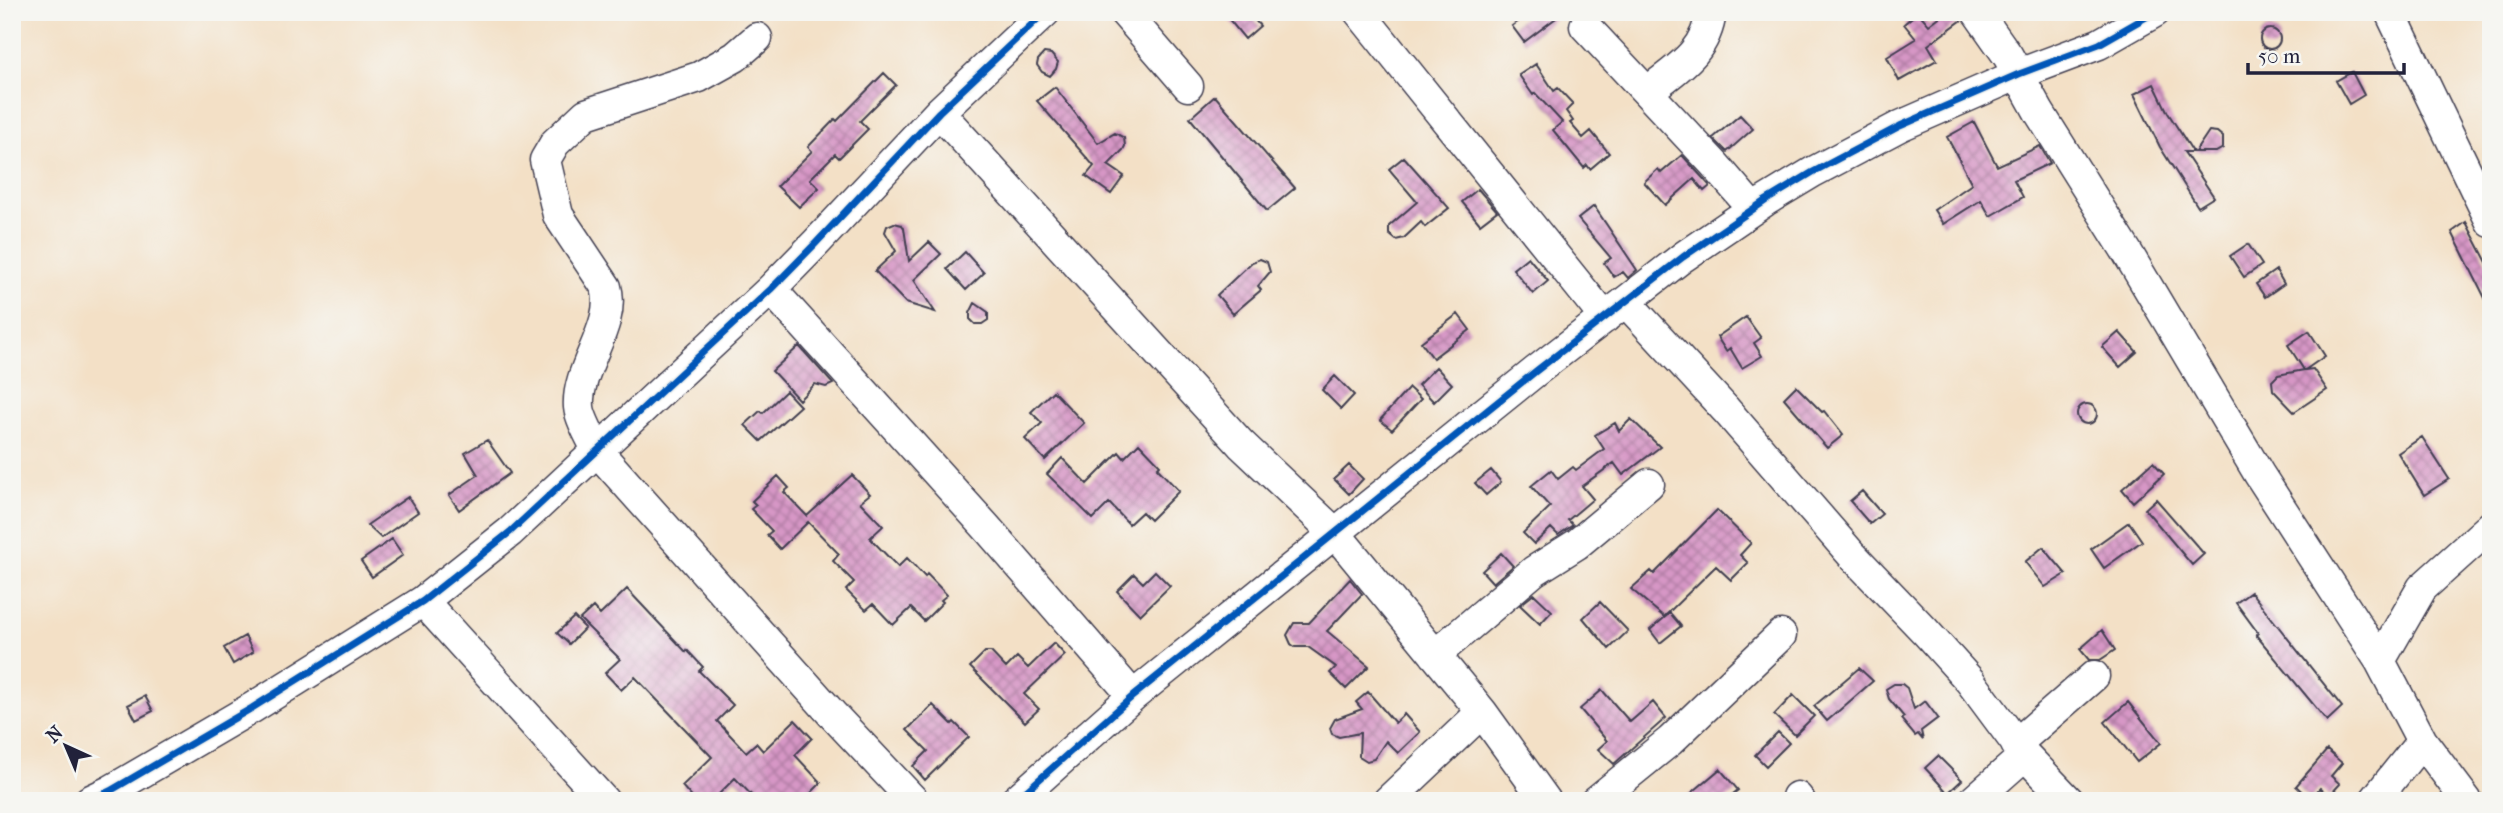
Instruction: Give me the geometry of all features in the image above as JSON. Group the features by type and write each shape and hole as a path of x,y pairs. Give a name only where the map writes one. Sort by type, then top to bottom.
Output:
{"street":[{"path":"1124,12 1188,86"},
{"path":"1359,12 1616,310 1726,410 1852,555 1970,681 2020,749 2069,801"},
{"path":"1647,92 1702,44 1709,30 1711,12"},
{"path":"1977,12 2019,74 2039,112 2127,252 2259,474 2380,661 2422,741 2467,801"},
{"path":"1016,801 1133,696 1683,257 1813,172 1900,126 2019,74 2099,44 2155,12"},
{"path":"2390,12 2491,222"},
{"path":"105,798 423,601 510,532 771,289 939,112 1040,14"},
{"path":"1585,26 1753,209"},
{"path":"757,38 735,57 699,76 586,114 555,142 545,160 558,215 606,287 609,298 607,312 584,377 579,408 598,452 823,704 914,801"},
{"path":"939,112 1241,444 1335,533 1482,712 1546,801"},
{"path":"771,289 987,528 1133,696"},
{"path":"1435,655 1535,571 1577,544 1649,484"},
{"path":"2380,661 2422,588 2491,526"},
{"path":"423,601 604,801"},
{"path":"1595,801 1671,741 1781,635"},
{"path":"1973,801 2020,749 2094,676"},
{"path":"1388,801 1482,712"},
{"path":"2374,801 2422,741"}],"building":[{"path":"1223,12 1248,12 1260,26 1245,39"},
{"path":"1532,12 1564,12 1524,42 1512,26"},
{"path":"1918,12 1929,25 1946,12 1960,12 1962,20 1928,45 1937,60 1899,81 1887,57 1916,39 1904,24"},
{"path":"2266,29 2274,29 2280,39 2274,49 2266,49 2260,43 2260,35"},
{"path":"1044,53 1051,54 1058,62 1050,76 1042,72 1037,65"},
{"path":"1536,64 1554,91 1558,88 1573,104 1566,111 1573,121 1570,123 1583,138 1591,131 1609,153 1590,169 1587,165 1584,168 1553,130 1562,122 1535,93 1533,95 1519,75"},
{"path":"2352,72 2364,95 2349,104 2336,81"},
{"path":"884,73 896,85 860,121 868,129 839,158 835,154 810,179 819,188 799,207 777,186 812,151 808,147"},
{"path":"2154,84 2168,113 2193,152 2184,152 2214,197 2198,207 2160,147 2134,94"},
{"path":"1055,87 1098,143 1115,133 1124,138 1123,150 1108,165 1124,176 1111,194 1086,176 1094,166 1037,101"},
{"path":"1215,96 1295,188 1267,211 1190,118"},
{"path":"1740,115 1753,129 1727,152 1713,138"},
{"path":"1974,122 1997,166 2040,146 2050,163 2014,180 2023,197 1990,216 1981,200 1943,224 1934,210 1972,184 1947,137"},
{"path":"2209,131 2217,132 2223,137 2223,148 2216,152 2195,152"},
{"path":"1682,155 1710,186 1704,191 1694,179 1665,205 1644,182 1658,169 1661,173"},
{"path":"1404,157 1449,208 1425,227 1421,222 1404,238 1396,240 1389,234 1389,226 1417,202 1389,169"},
{"path":"1478,189 1497,211 1480,224 1462,202"},
{"path":"1594,206 1637,270 1628,278 1623,272 1614,277 1604,263 1611,258 1578,219"},
{"path":"2466,222 2491,270 2491,310 2452,232"},
{"path":"894,223 904,228 909,261 929,242 941,254 914,280 935,312 906,303 875,271 896,251 885,232 887,226"},
{"path":"2248,244 2262,265 2244,277 2230,256"},
{"path":"965,252 984,273 966,290 947,269"},
{"path":"1528,257 1548,281 1533,294 1513,269"},
{"path":"1260,259 1267,262 1270,272 1258,286 1261,290 1233,314 1217,295 1252,262"},
{"path":"2276,270 2284,284 2265,297 2256,284"},
{"path":"975,303 988,312 988,320 982,324 975,324 970,319"},
{"path":"1458,314 1470,330 1433,358 1421,342"},
{"path":"1746,317 1761,338 1754,343 1762,356 1742,368 1730,348 1726,351 1717,337"},
{"path":"2309,331 2325,356 2305,370 2313,369 2327,390 2294,412 2273,390 2272,381 2278,375 2304,370 2288,345"},
{"path":"2119,332 2137,352 2120,367 2102,347"},
{"path":"799,346 833,384 826,387 815,384 799,400 772,371"},
{"path":"1436,367 1452,384 1434,402 1418,385"},
{"path":"1335,376 1354,395 1341,409 1322,390"},
{"path":"1796,386 1824,411 1843,435 1827,448 1784,398"},
{"path":"1409,388 1421,399 1392,430 1380,420"},
{"path":"786,391 800,406 761,441 745,425 760,411 763,413"},
{"path":"1053,391 1084,423 1045,460 1025,439 1042,423 1031,412"},
{"path":"2083,404 2091,404 2097,414 2091,424 2083,424 2077,418 2077,410"},
{"path":"1631,419 1660,447 1623,475 1614,463 1582,486 1593,499 1568,520 1573,525 1558,535 1551,528 1534,544 1523,533 1550,507 1531,486 1551,470 1558,479 1573,467 1576,470 1604,449 1595,435 1615,423 1619,431"},
{"path":"2422,437 2449,479 2424,495 2398,453"},
{"path":"487,440 510,473 459,510 449,495 478,475 465,453"},
{"path":"1139,443 1160,465 1157,468 1179,491 1150,520 1142,512 1129,524 1109,503 1093,519 1047,474 1062,458 1087,484 1119,452 1124,458"},
{"path":"2153,462 2164,474 2133,502 2122,489"},
{"path":"1349,465 1363,479 1349,494 1334,479"},
{"path":"1491,470 1501,482 1486,495 1475,483"},
{"path":"852,475 870,494 860,502 883,526 870,538 898,567 907,558 947,595 924,621 911,608 893,625 873,604 866,610 846,590 854,582 833,561 839,554 808,522 780,549 767,535 772,531 751,509 756,505 752,501 778,476 789,488 784,492 807,516"},
{"path":"1862,491 1882,514 1870,524 1850,501"},
{"path":"408,497 418,512 381,538 367,525"},
{"path":"2156,499 2204,554 2192,565 2145,509"},
{"path":"1717,510 1751,543 1740,555 1748,563 1731,580 1716,566 1664,617 1631,589 1651,571 1654,574"},
{"path":"2129,522 2142,541 2104,568 2091,549"},
{"path":"392,539 403,555 372,577 361,561"},
{"path":"2043,547 2066,574 2045,587 2025,562"},
{"path":"1501,553 1513,566 1493,583 1482,571"},
{"path":"1155,571 1170,586 1140,615 1117,591 1134,574 1143,583"},
{"path":"1350,579 1362,594 1327,631 1369,666 1346,689 1330,673 1336,667 1308,647 1295,647 1287,635 1294,623 1309,623"},
{"path":"627,589 703,667 699,671 733,705 717,721 746,752 756,743 763,751 795,720 812,738 795,755 821,783 803,801 757,801 735,778 712,801 695,801 682,786 712,757 635,677 621,690 605,673 620,659 580,619 593,607 600,615"},
{"path":"2251,592 2342,707 2327,721 2256,635 2258,633 2236,603"},
{"path":"1534,594 1552,611 1540,624 1520,605"},
{"path":"1600,602 1628,631 1609,649 1583,618"},
{"path":"1670,613 1681,626 1660,643 1650,630"},
{"path":"574,617 585,628 569,644 557,633"},
{"path":"2102,630 2115,650 2100,660 2089,660 2080,649"},
{"path":"245,636 253,652 233,664 224,648"},
{"path":"1054,643 1065,655 1024,694 1039,709 1025,722 970,667 985,652 991,652 1006,668 1017,657 1028,668"},
{"path":"1859,668 1873,681 1827,721 1814,706"},
{"path":"1894,684 1902,684 1907,688 1914,709 1925,701 1938,718 1921,731 1923,740 1918,734 1915,736 1889,699 1886,689"},
{"path":"1602,690 1630,722 1653,702 1666,718 1614,764 1598,749 1607,741 1580,709"},
{"path":"1368,692 1395,723 1404,714 1420,732 1398,753 1386,741 1374,759 1367,761 1359,756 1360,733 1339,737 1332,734 1330,728 1335,719 1362,709 1356,702"},
{"path":"1793,695 1814,716 1795,735 1774,715"},
{"path":"145,696 153,711 136,720 128,705"},
{"path":"2128,702 2161,743 2137,762 2105,722"},
{"path":"933,705 969,737 925,780 913,766 928,751 907,730"},
{"path":"1778,732 1789,743 1766,766 1755,755"},
{"path":"2327,750 2342,763 2331,776 2340,784 2329,796 2320,788 2310,799 2296,786"},
{"path":"1938,756 1962,780 1948,793 1925,768"},
{"path":"1720,769 1738,790 1724,801 1682,801"}],"cycle path":[{"path":"89,801 252,708 423,601 510,532 771,289 939,112 1045,12"},
{"path":"1015,801 1133,696 1536,371 1683,257 1813,172 1900,126 2019,74 2099,44 2155,12"}]}
